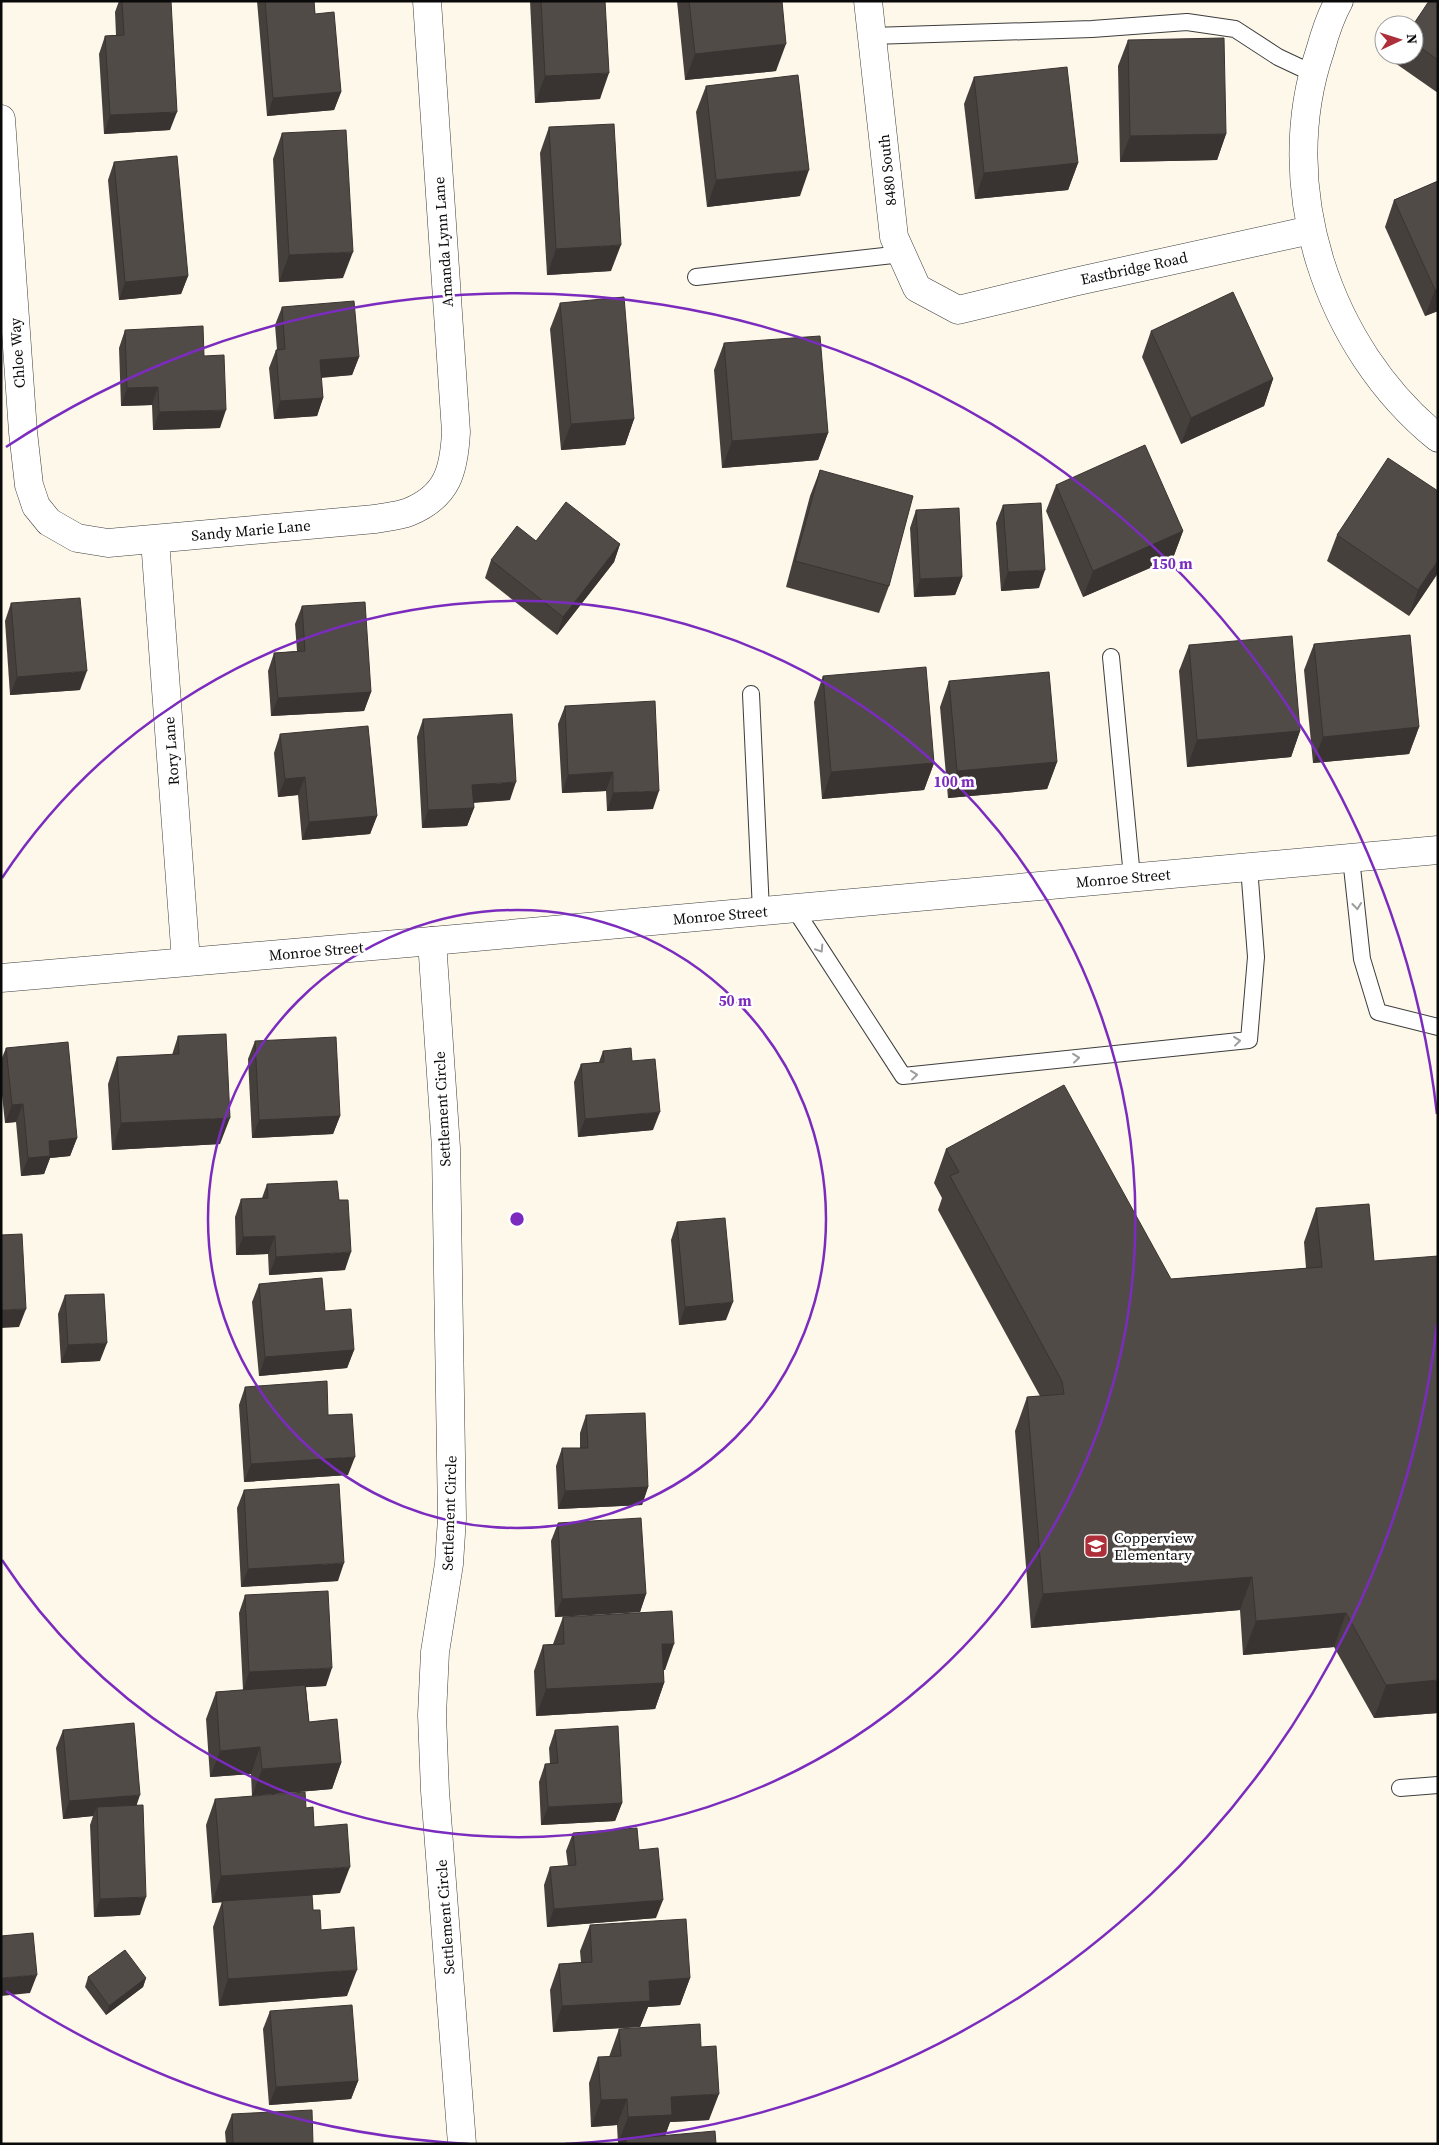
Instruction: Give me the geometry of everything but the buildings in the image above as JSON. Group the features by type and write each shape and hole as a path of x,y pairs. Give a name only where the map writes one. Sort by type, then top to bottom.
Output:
{"street":[{"name":"Amanda Lynn Lane","path":"427,1 456,432 454,460 447,482"},
{"name":"8480 South","path":"868,1 894,237 917,288 958,310"},
{"path":"1339,1 1332,15 1312,73 1303,124 1304,178 1312,230 1328,288 1355,343 1391,392 1438,438"},
{"name":"Chloe Way","path":"1,119 22,422 29,485 36,506 49,522"},
{"name":"Eastbridge Road","path":"958,310 1074,282 1312,230"},
{"name":"Sandy Marie Lane","path":"49,522 77,538 108,543 375,518 408,512 429,501 447,482"},
{"name":"Rory Lane","path":"155,540 186,961"},
{"name":"Monroe Street","path":"1,978 1438,850"},
{"name":"Settlement Circle","path":"432,941 446,1148 452,1518 449,1564 435,1652 432,1715 462,2144"}],"lane":[{"path":"872,36 1092,29 1187,22 1235,29 1278,57 1312,73"},
{"path":"696,276 902,254"},
{"path":"1111,657 1132,878"},
{"path":"751,694 761,911"},
{"path":"1351,858 1362,959 1378,1012 1438,1027"},
{"path":"794,908 903,1076 1249,1040 1256,957 1249,867"},
{"path":"1400,1788 1438,1785"}],"place":[{"name":"Copperview Elementary","path":"1096,1546"}]}
